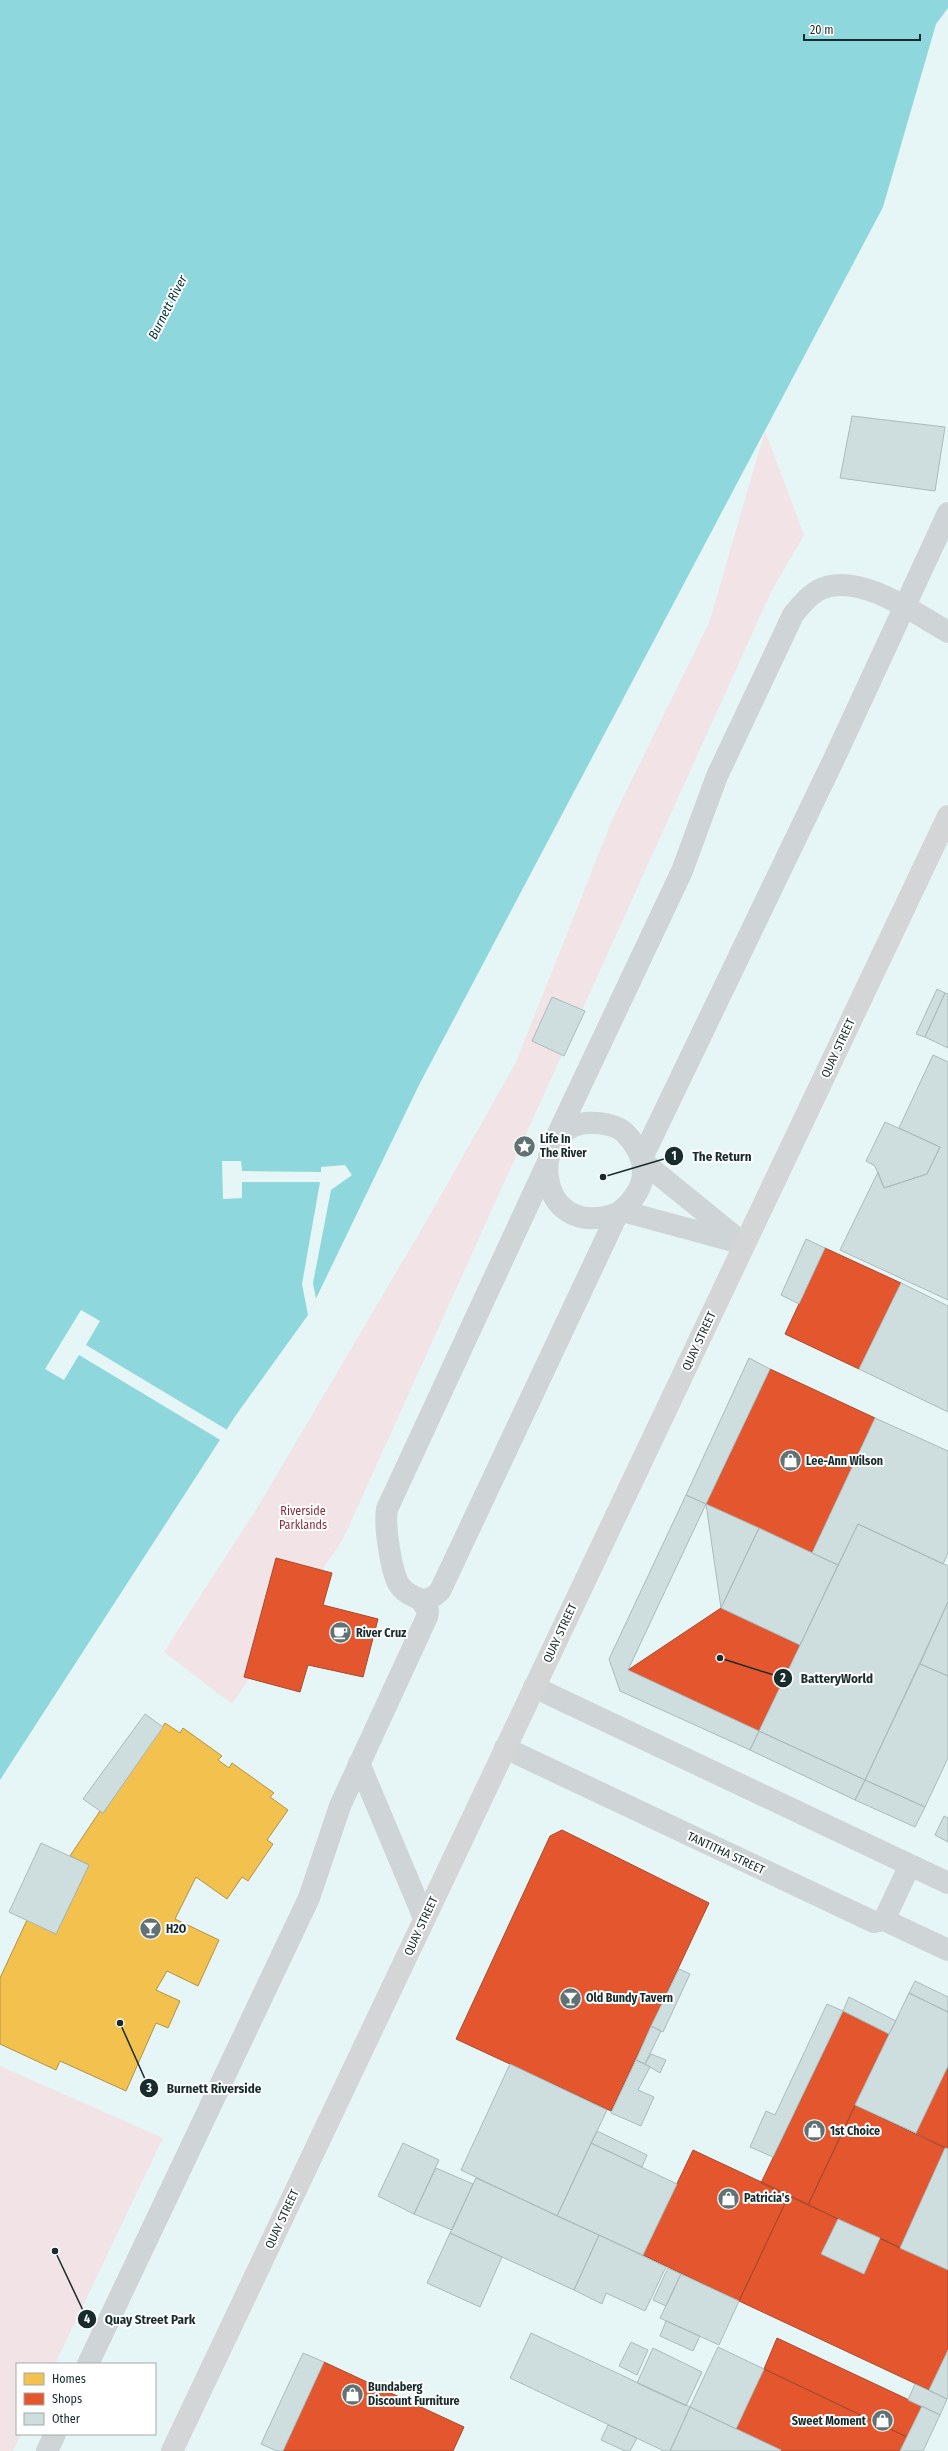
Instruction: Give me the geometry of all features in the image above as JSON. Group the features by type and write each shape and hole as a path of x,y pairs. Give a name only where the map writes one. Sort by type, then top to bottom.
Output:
{"main road":[{"name":"QUAY STREET","path":"172,2451 948,816"}],"street":[{"path":"642,1159 834,759 948,513"},
{"path":"88,2363 309,1898 340,1806 427,1617 428,1611 421,1600 404,1590 395,1576 386,1522 387,1509 682,871 717,776 793,615 806,600 819,590 835,585 864,589 881,594 948,632"},
{"path":"591,1123 608,1124 622,1131 634,1143 642,1159 643,1174 639,1190 631,1203 620,1212 604,1218 589,1219 574,1215 561,1206 552,1194 546,1179 549,1156 561,1136 575,1127 591,1123"},
{"path":"642,1159 744,1244"},
{"path":"620,1212 744,1244"},
{"path":"421,1600 434,1597 440,1591 620,1212"},
{"path":"534,1687 948,1883"},
{"name":"TANTITHA STREET","path":"505,1748 874,1922 884,1920 948,1950"},
{"path":"359,1763 424,1918"},
{"path":"884,1920 910,1865"},
{"path":"47,2451 55,2435"}],"green space":[{"name":"Riverside Parklands","path":"765,431 804,535 771,592 343,1539 232,1704 164,1652 259,1505 427,1220 516,1062 613,818 709,623"},
{"path":"0,2066 163,2138 55,2363 16,2363 16,2435 21,2435 13,2451 0,2451"}],"water":[{"name":"Burnett River","path":"0,0 948,0 948,8 936,24 883,207 419,1085 308,1315 236,1415 0,1780"}],"pier":[{"path":"222,1161 241,1161 242,1171 321,1172 321,1167 345,1165 352,1175 331,1190 313,1283 316,1299 308,1315 302,1284 320,1182 242,1182 242,1198 223,1199"},
{"path":"81,1310 100,1321 86,1345 229,1431 222,1441 79,1355 64,1380 45,1369"}],"building: Homes":[{"path":"165,1723 180,1733 183,1728 222,1756 218,1760 229,1768 232,1763 274,1793 270,1797 288,1810 267,1840 273,1844 248,1881 242,1877 227,1899 196,1877 175,1919 219,1940 198,1986 167,1971 156,1990 180,2001 168,2028 156,2023 126,2091 60,2061 56,2070 0,2044 0,1978 27,1920 56,1934 89,1865 70,1856 100,1811 103,1813"}],"building: Shops":[{"path":"825,1248 901,1283 859,1369 785,1334"},
{"name":"Lee-Ann Wilson","path":"770,1369 875,1418 812,1553 706,1504"},
{"path":"276,1558 332,1573 323,1605 378,1619 363,1677 308,1665 300,1692 244,1677"},
{"path":"721,1608 800,1645 759,1731 628,1670"},
{"name":"Old Bundy Tavern","path":"562,1830 709,1903 611,2111 456,2039 550,1836"},
{"name":"1st Choice","path":"843,2011 889,2034 808,2205 761,2183"},
{"path":"948,2066 948,2149 916,2133"},
{"path":"855,2105 945,2148 900,2248 808,2205"},
{"path":"693,2150 789,2195 739,2301 643,2255"},
{"path":"789,2195 838,2219 821,2254 864,2274 880,2238 948,2270 948,2350 929,2390 739,2301"},
{"path":"777,2338 922,2406 907,2437 764,2369"},
{"name":"Bundaberg Discount Furniture","path":"324,2362 464,2427 453,2451 283,2451"},
{"path":"764,2369 907,2437 900,2451 783,2451 736,2429"}],"building: Other":[{"path":"852,416 945,427 935,491 840,478"},
{"path":"937,989 945,993 925,1037 916,1034"},
{"path":"945,993 948,994 948,1048 925,1037"},
{"path":"552,997 585,1011 564,1056 532,1041"},
{"path":"933,1055 948,1062 948,1300 840,1250 878,1172 884,1188 927,1174 940,1147 899,1128"},
{"path":"885,1122 940,1147 927,1174 884,1188 875,1166 866,1161"},
{"path":"806,1239 825,1248 799,1304 781,1295"},
{"path":"901,1283 948,1306 948,1412 859,1369"},
{"path":"749,1358 770,1369 706,1504 686,1495"},
{"path":"875,1418 948,1451 948,1553 943,1564 858,1524 838,1565 812,1553"},
{"path":"686,1495 706,1504 628,1670 759,1731 750,1750 620,1691 609,1659"},
{"path":"706,1504 759,1528 721,1608"},
{"path":"858,1524 948,1566 948,1602 865,1780 759,1731"},
{"path":"759,1528 838,1565 800,1645 721,1608"},
{"path":"948,1602 948,1676 920,1664"},
{"path":"920,1664 948,1676 948,1758 925,1807 865,1780"},
{"path":"145,1714 163,1727 103,1813 83,1799"},
{"path":"759,1731 865,1780 855,1800 750,1750"},
{"path":"865,1780 925,1807 915,1827 855,1800"},
{"path":"944,1816 948,1818 948,1842 935,1835"},
{"path":"41,1843 89,1865 56,1934 9,1912"},
{"path":"679,1969 690,1974 663,2032 651,2026"},
{"path":"915,1981 948,1997 948,2012 909,1993"},
{"path":"909,1993 948,2012 948,2066 916,2133 855,2105"},
{"path":"849,1997 896,2021 889,2034 843,2011"},
{"path":"827,2004 843,2011 773,2157 750,2147 766,2111 775,2115"},
{"path":"651,2026 661,2031 645,2064 636,2060"},
{"path":"651,2054 666,2060 660,2073 645,2064"},
{"path":"636,2060 650,2067 638,2090 654,2097 641,2126 611,2113"},
{"path":"510,2064 607,2110 557,2216 461,2170"},
{"path":"597,2131 647,2155 642,2167 591,2143"},
{"path":"403,2143 439,2160 414,2214 378,2196"},
{"path":"591,2143 677,2184 643,2255 557,2216"},
{"path":"945,2148 948,2149 948,2270 900,2248"},
{"path":"436,2168 473,2184 452,2230 414,2214"},
{"path":"476,2178 599,2235 574,2290 450,2233"},
{"path":"838,2219 880,2238 864,2274 821,2254"},
{"path":"450,2233 502,2257 480,2307 427,2283"},
{"path":"599,2235 666,2267 645,2311 606,2293 602,2304 574,2290"},
{"path":"668,2268 681,2274 666,2306 653,2300"},
{"path":"681,2274 739,2301 719,2345 660,2318"},
{"path":"666,2321 700,2336 693,2351 660,2336"},
{"path":"531,2333 690,2407 670,2451 664,2451 510,2378"},
{"path":"631,2342 648,2350 637,2375 619,2366"},
{"path":"718,2347 764,2369 736,2429 690,2407"},
{"path":"653,2348 702,2372 686,2406 637,2383"},
{"path":"948,2350 948,2398 947,2399 929,2390"},
{"path":"303,2353 324,2362 283,2451 277,2451 261,2444"},
{"path":"915,2384 947,2399 940,2415 908,2400"},
{"path":"922,2406 940,2415 923,2451 900,2451"},
{"path":"690,2407 781,2450 670,2451"},
{"path":"608,2425 637,2438 630,2451 625,2451 601,2440"}],"place":[{"name":"Life In The River","path":"524,1146"},
{"name":"The Return","path":"603,1177"},
{"name":"Lee-Ann Wilson","path":"791,1461"},
{"name":"River Cruz","path":"340,1633"},
{"name":"BatteryWorld","path":"720,1658"},
{"name":"H2O","path":"151,1929"},
{"name":"Old Bundy Tavern","path":"570,1998"},
{"name":"Burnett Riverside","path":"120,2023"},
{"name":"1st Choice","path":"814,2131"},
{"name":"Patricia's","path":"728,2198"},
{"name":"Quay Street Park","path":"55,2251"},
{"name":"Bundaberg Discount Furniture","path":"352,2394"},
{"name":"Sweet Moment","path":"882,2421"}]}
